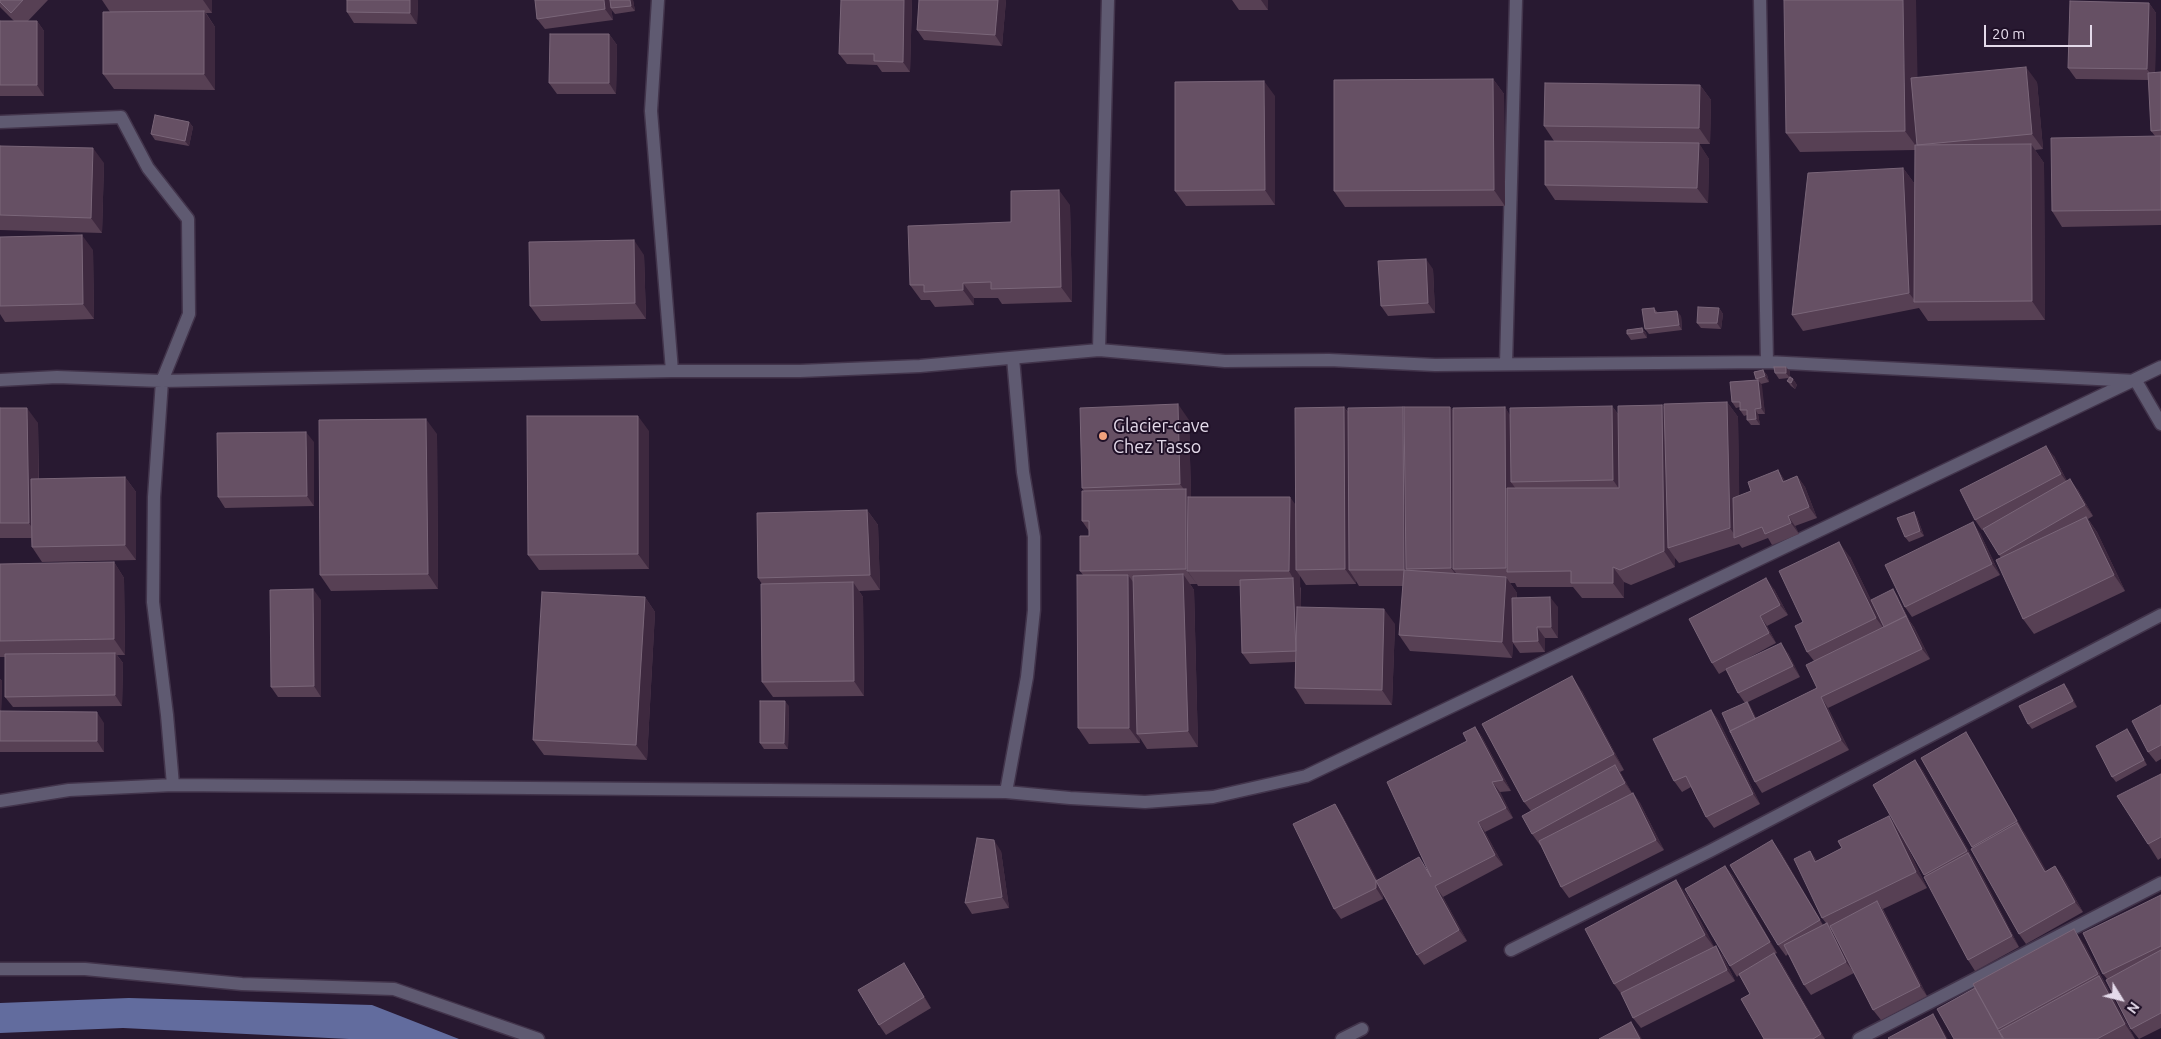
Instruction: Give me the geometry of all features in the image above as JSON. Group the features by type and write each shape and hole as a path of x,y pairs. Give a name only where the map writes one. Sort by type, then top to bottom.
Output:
{"street":[{"path":"658,0 651,111 672,371"},
{"path":"1099,350 1108,0"},
{"path":"1506,364 1516,0"},
{"path":"1760,0 1767,362"},
{"path":"0,122 121,118 148,168 188,220 189,314 162,381 154,497 153,602 167,715 173,785"},
{"path":"0,380 57,377 162,381 672,371 837,370 920,366 1099,350 1225,362 1328,360 1435,365 1767,362 2136,381"},
{"path":"1006,792 1027,677 1034,610 1034,537 1023,472 1013,358"},
{"path":"0,801 69,790 173,785 1006,792 1145,802 1213,797 1306,776 2030,428 2161,368"},
{"path":"2136,381 2161,424"},
{"path":"1511,950 1710,851 2161,615"},
{"path":"1859,1039 2161,883"},
{"path":"0,969 85,969 242,984 394,988 538,1039"},
{"path":"1342,1039 1362,1029"}],"water":[{"path":"129,998 372,1005 459,1039 349,1039 123,1028 0,1033 0,1003"}],"building":[{"path":"0,0 23,0 11,13"},
{"path":"347,0 410,0 410,13 347,12"},
{"path":"535,0 604,0 605,9 537,19"},
{"path":"610,0 630,0 631,6 611,8"},
{"path":"841,0 904,0 903,62 874,61 874,54 839,54"},
{"path":"919,0 998,0 995,35 917,30"},
{"path":"1784,0 1903,0 1905,131 1786,133"},
{"path":"2070,1 2149,3 2147,69 2068,68"},
{"path":"204,11 204,74 103,74 103,12"},
{"path":"0,21 37,21 37,85 0,85"},
{"path":"550,34 609,34 609,83 549,83"},
{"path":"2026,67 2032,134 1917,145 1911,78"},
{"path":"2161,72 2161,130 2151,131 2148,73"},
{"path":"1493,79 1494,190 1334,191 1334,80"},
{"path":"1264,81 1265,190 1175,191 1175,82"},
{"path":"1545,83 1700,85 1699,128 1544,126"},
{"path":"155,115 189,122 185,141 151,134"},
{"path":"2161,136 2161,210 2052,211 2051,138"},
{"path":"1545,141 1699,143 1697,188 1545,185"},
{"path":"2031,144 2032,301 1914,302 1915,145"},
{"path":"0,146 93,148 91,218 0,215"},
{"path":"1903,168 1909,293 1792,315 1808,173"},
{"path":"1059,190 1061,287 991,289 991,282 963,283 963,290 924,292 924,285 910,285 908,226 1011,222 1011,191"},
{"path":"82,235 83,304 0,306 0,237"},
{"path":"634,240 635,303 530,306 529,242"},
{"path":"1426,259 1428,303 1381,306 1378,261"},
{"path":"1698,307 1719,308 1717,323 1697,323"},
{"path":"1654,308 1655,313 1677,311 1679,325 1645,329 1642,309"},
{"path":"1642,328 1643,332 1627,334 1627,330"},
{"path":"1774,367 1786,367 1786,373 1775,373"},
{"path":"1763,370 1765,376 1756,379 1754,372"},
{"path":"1790,377 1793,379 1791,383 1787,381"},
{"path":"1758,380 1761,408 1755,409 1756,419 1747,420 1747,410 1740,410 1740,402 1732,402 1730,382"},
{"path":"1727,402 1730,528 1668,548 1664,404"},
{"path":"1178,404 1180,484 1082,488 1080,408"},
{"path":"1662,405 1664,551 1620,570 1613,567 1613,583 1571,583 1571,571 1507,572 1507,488 1619,488 1618,406"},
{"path":"1612,406 1613,480 1511,482 1510,408"},
{"path":"1344,407 1345,569 1296,570 1295,408"},
{"path":"1403,407 1404,570 1349,570 1348,408"},
{"path":"1404,407 1450,407 1451,568 1406,569"},
{"path":"1505,407 1506,568 1453,569 1453,408"},
{"path":"0,408 27,408 29,523 0,523"},
{"path":"527,416 638,416 638,554 528,555"},
{"path":"426,419 428,574 320,575 319,420"},
{"path":"306,432 307,496 218,497 217,433"},
{"path":"2046,446 2061,474 1975,520 1960,490"},
{"path":"1778,470 1783,482 1797,476 1809,507 1788,516 1791,523 1765,534 1762,527 1734,538 1733,498 1751,491 1748,482"},
{"path":"125,477 125,545 32,547 31,479"},
{"path":"2070,479 2085,505 1999,555 1983,529"},
{"path":"1186,489 1186,569 1080,571 1080,536 1089,536 1089,521 1082,521 1082,491"},
{"path":"1188,497 1290,497 1289,571 1187,571"},
{"path":"867,510 870,575 758,578 757,513"},
{"path":"1914,512 1920,531 1905,537 1897,518"},
{"path":"2086,517 2114,575 2023,619 1996,560"},
{"path":"1973,522 1992,564 1905,607 1885,565"},
{"path":"1839,542 1876,618 1807,652 1795,626 1803,622 1779,571"},
{"path":"114,562 114,639 0,641 0,564"},
{"path":"1404,570 1506,577 1502,642 1399,635"},
{"path":"1183,574 1188,731 1137,734 1133,576"},
{"path":"1077,575 1128,575 1129,728 1078,728"},
{"path":"1293,578 1296,651 1242,653 1240,580"},
{"path":"1766,578 1780,605 1760,616 1769,633 1712,663 1689,619"},
{"path":"853,582 854,681 762,682 761,584"},
{"path":"313,589 314,686 271,687 270,590"},
{"path":"1893,589 1906,616 1884,627 1871,600"},
{"path":"542,592 645,597 636,745 533,740"},
{"path":"1550,597 1551,627 1537,627 1538,641 1513,642 1512,598"},
{"path":"1297,607 1384,609 1382,690 1295,688"},
{"path":"1906,616 1922,649 1821,697 1841,740 1755,782 1730,731 1817,688 1806,665"},
{"path":"1781,643 1793,666 1738,693 1726,669"},
{"path":"115,653 115,695 5,697 5,654"},
{"path":"1572,676 1614,754 1524,802 1482,724"},
{"path":"2064,684 2073,701 2028,724 2019,706"},
{"path":"760,701 785,701 784,743 760,743"},
{"path":"1747,702 1755,719 1730,731 1722,713"},
{"path":"2161,705 2161,745 2148,752 2132,721"},
{"path":"1711,710 1753,794 1706,817 1686,776 1674,781 1653,739"},
{"path":"0,711 97,712 97,741 0,741"},
{"path":"1475,727 1503,780 1492,782 1506,808 1478,822 1495,855 1435,886 1459,930 1417,955 1376,881 1419,857 1431,877 1387,782 1467,741 1463,733"},
{"path":"2127,729 2144,760 2112,777 2096,746"},
{"path":"1966,732 2017,821 1972,847 1921,758"},
{"path":"1915,760 1967,851 1924,875 1873,785"},
{"path":"1615,765 1625,783 1532,834 1522,816"},
{"path":"2161,774 2161,837 2148,844 2117,796"},
{"path":"1633,793 1656,840 1561,887 1539,841"},
{"path":"1335,804 1376,881 1376,888 1334,909 1293,824"},
{"path":"1889,816 1916,872 1822,918 1794,859 1810,851 1815,862 1842,848 1838,841"},
{"path":"2017,823 2045,872 2055,866 2075,902 2019,934 1971,849"},
{"path":"977,838 994,840 1002,897 965,903"},
{"path":"1772,840 1820,920 1778,945 1730,865"},
{"path":"1968,853 2012,936 1968,960 1924,877"},
{"path":"1725,866 1770,942 1730,966 1685,889"},
{"path":"1676,880 1705,935 1614,984 1585,929"},
{"path":"2161,895 2161,946 2103,974 2083,933"},
{"path":"1877,901 1920,986 1873,1010 1830,926"},
{"path":"1827,923 1846,962 1804,985 1784,945"},
{"path":"2074,929 2098,974 1998,1029 1973,984"},
{"path":"1716,946 1727,970 1633,1018 1621,993"},
{"path":"2161,950 2161,1013 2131,1029 2106,980"},
{"path":"1774,953 1821,1034 1813,1039 1764,1039 1741,999 1750,994 1739,974"},
{"path":"904,963 924,997 879,1025 858,990"},
{"path":"2099,976 2125,1024 2097,1039 2004,1039 1999,1031"},
{"path":"1975,988 2003,1039 1954,1039 1937,1009"},
{"path":"1933,1014 1946,1039 1888,1038"},
{"path":"1631,1022 1640,1039 1599,1039"}],"place":[{"name":"Glacier-cave Chez Tasso","path":"1103,436"}]}
